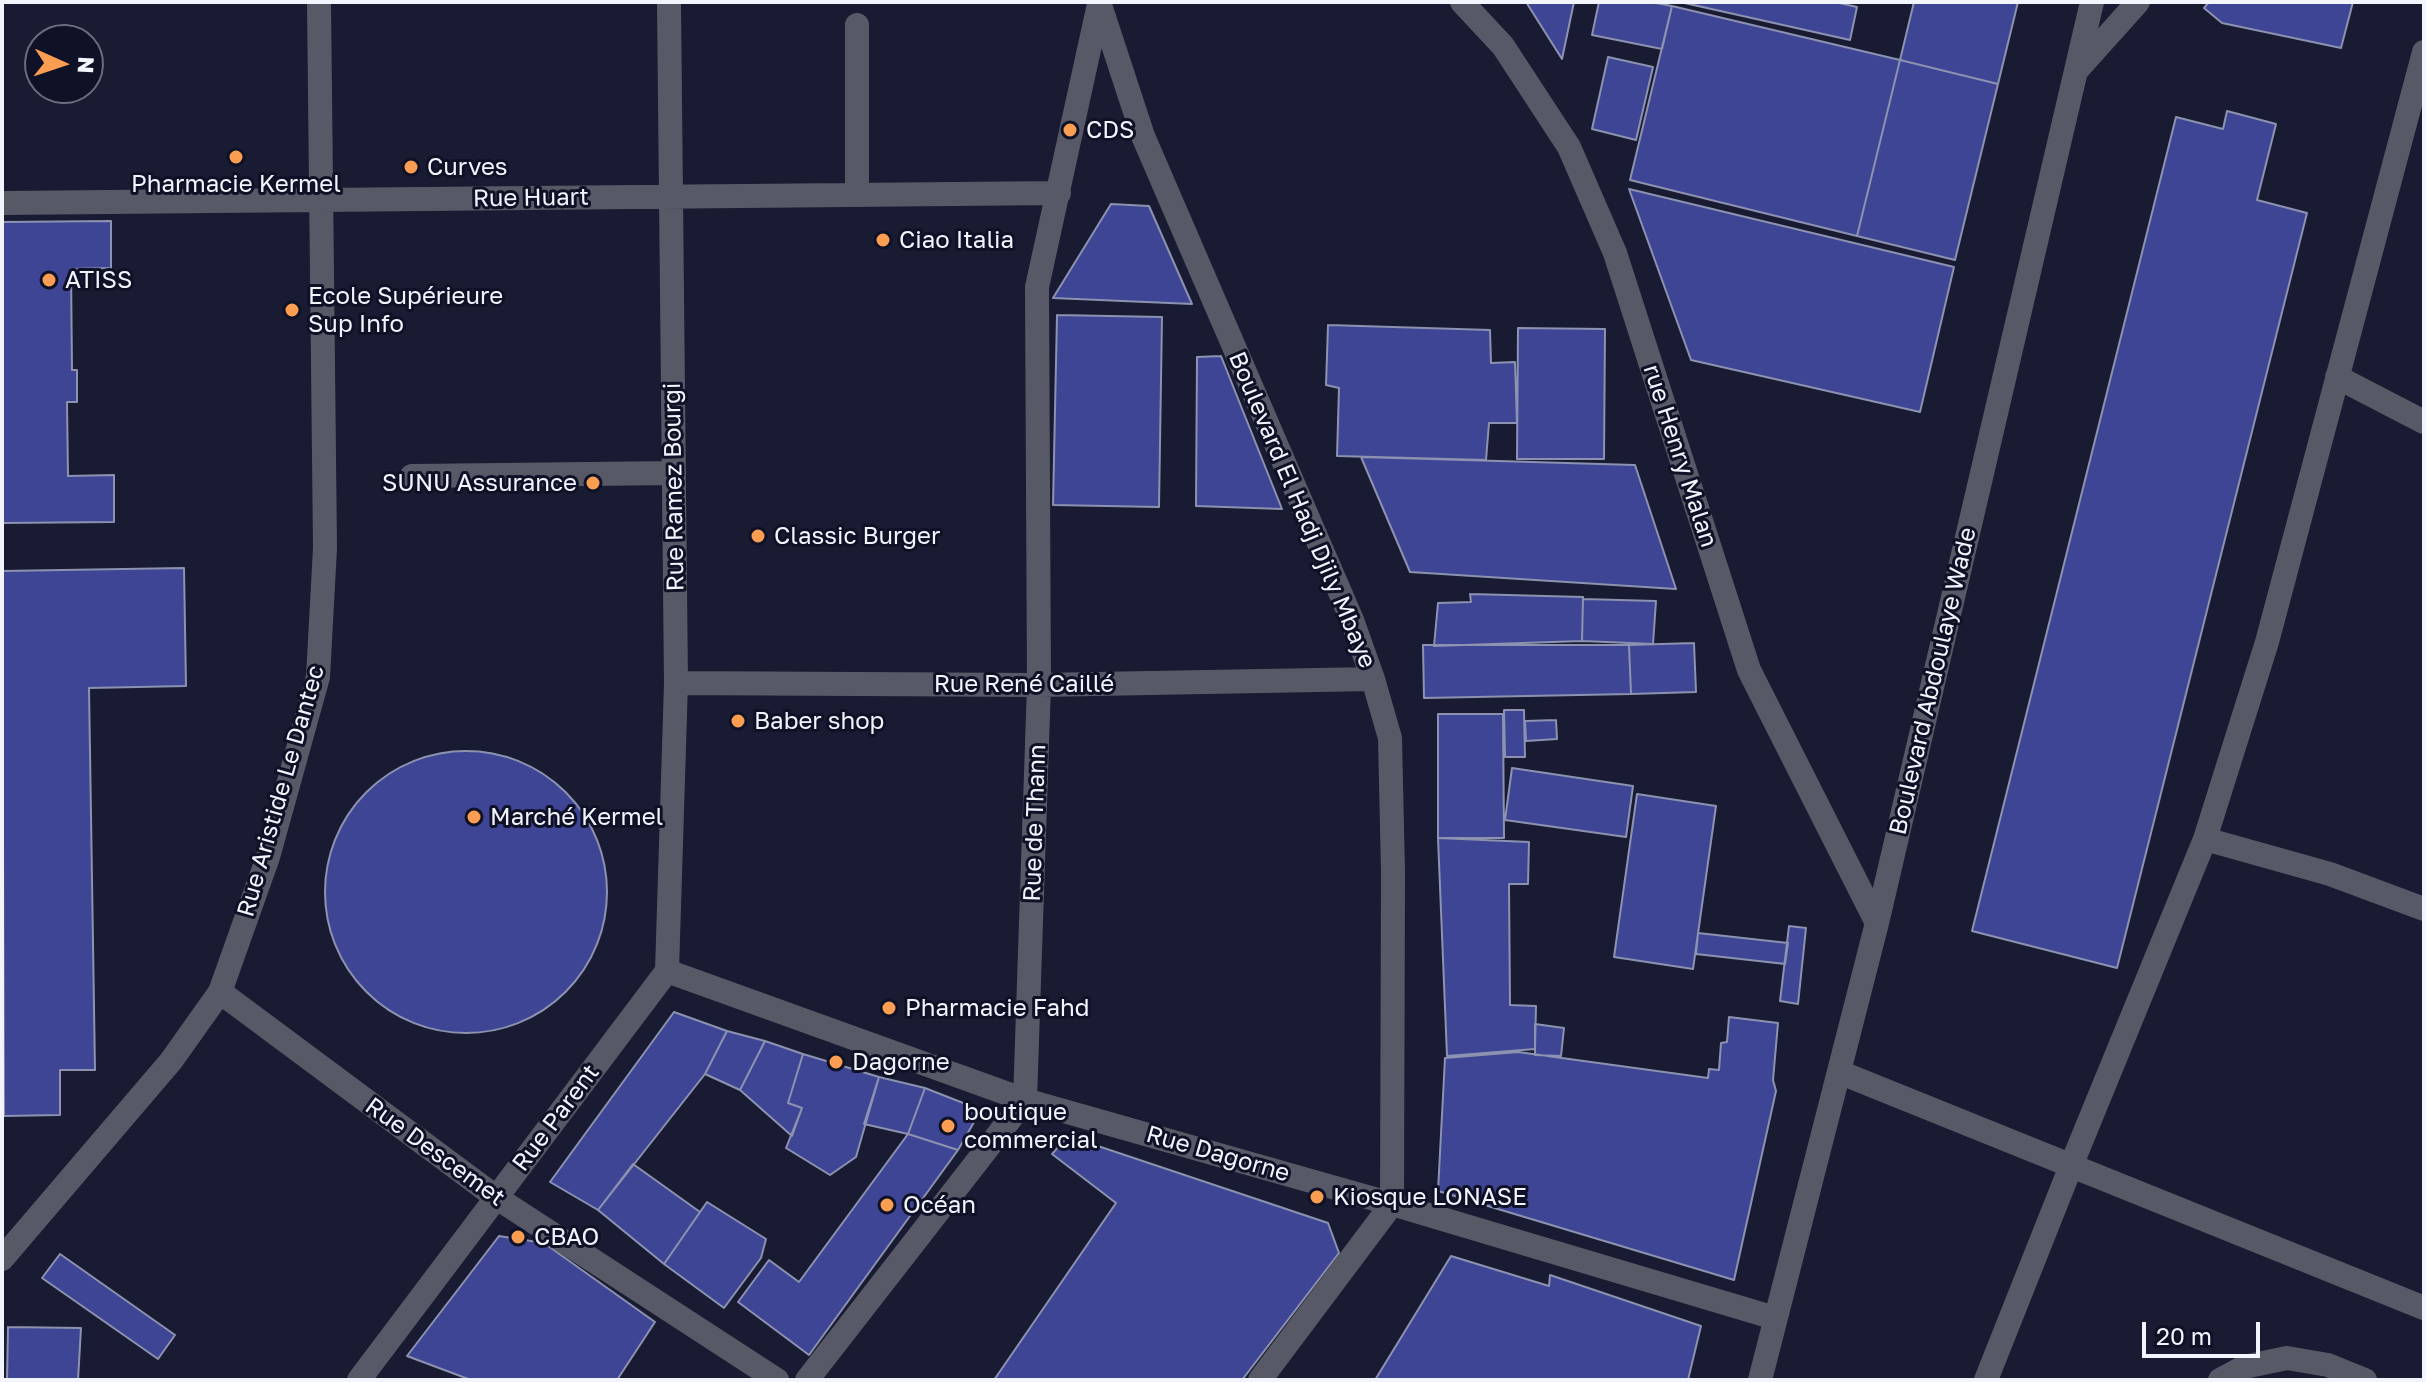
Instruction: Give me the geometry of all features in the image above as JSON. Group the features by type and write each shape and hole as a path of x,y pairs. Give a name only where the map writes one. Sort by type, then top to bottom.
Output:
{"street":[{"name":"Rue Aristide Le Dantec","path":"2,1259 171,1061 220,992 268,857 318,677 325,548 319,2"},
{"name":"Rue Ramez Bourgi","path":"667,971 676,683 669,2"},
{"name":"Rue de Thann","path":"1025,1100 1039,685 1037,287 1099,2"},
{"name":"Boulevard El Hadj Djily Mbaye","path":"1099,2 1143,136 1352,620 1390,738 1393,872 1392,1204"},
{"name":"rue Henry Malan","path":"1462,2 1503,46 1569,147 1615,253 1749,670 1877,923"},
{"path":"2073,75 2092,2"},
{"name":"Boulevard Abdoulaye Wade","path":"1760,1380 1877,923 2073,75 2138,2"},
{"path":"857,25 857,194"},
{"path":"1986,1380 2205,839 2267,642 2424,52"},
{"name":"Rue Huart","path":"2,203 1059,193"},
{"path":"2337,377 2424,422"},
{"path":"412,476 674,473"},
{"name":"Rue René Caillé","path":"676,683 1039,685 1373,679"},
{"path":"2205,839 2330,874 2424,909"},
{"name":"Rue Dagorne","path":"667,971 1025,1100 1392,1204 1775,1318"},
{"name":"Rue Parent","path":"359,1380 667,971"},
{"name":"Rue Descemet","path":"220,992 497,1198 777,1380"},
{"path":"1839,1072 2424,1308"},
{"path":"807,1380 1025,1100"},
{"path":"1260,1380 1392,1204"},
{"path":"2220,1380 2244,1367 2287,1358 2328,1365 2365,1380"}],"building":[{"path":"1526,2 1574,2 1562,59"},
{"path":"1599,2 1651,2 1672,6 1662,49 1592,35"},
{"path":"1680,2 1835,2 1857,7 1850,40"},
{"path":"1914,2 2018,2 1998,84 1900,60"},
{"path":"2209,2 2353,2 2341,48 2222,23 2204,8"},
{"path":"1672,6 1900,60 1857,236 1630,180"},
{"path":"1608,57 1653,67 1636,140 1592,129"},
{"path":"1900,60 1998,84 1955,260 1857,236"},
{"path":"2227,111 2276,124 2257,200 2307,213 2117,968 1972,931 2176,117 2223,129"},
{"path":"1629,189 1954,267 1920,412 1691,360"},
{"path":"1111,204 1149,206 1192,304 1053,298"},
{"path":"111,221 111,268 71,269 72,370 77,370 77,402 67,402 68,476 114,475 114,522 2,523 2,222"},
{"path":"1057,315 1162,317 1159,507 1053,505"},
{"path":"1328,325 1490,330 1491,363 1515,362 1517,423 1489,423 1486,460 1337,456 1339,388 1326,385"},
{"path":"1518,328 1605,329 1604,459 1517,459"},
{"path":"1221,356 1282,509 1196,506 1197,357"},
{"path":"1361,457 1635,465 1676,589 1410,572"},
{"path":"184,568 186,686 89,688 95,1070 60,1070 60,1115 4,1116 2,571"},
{"path":"1470,594 1583,597 1582,641 1434,646 1438,603 1471,602"},
{"path":"1583,599 1656,601 1653,644 1582,641"},
{"path":"1694,643 1696,692 1631,694 1629,645"},
{"path":"1423,645 1629,645 1631,694 1424,698"},
{"path":"1504,710 1524,710 1525,757 1505,757"},
{"path":"1438,714 1503,714 1504,838 1438,838"},
{"path":"1556,720 1557,739 1526,741 1525,721"},
{"path":"480,751 533,767 566,792 584,813 597,838 605,864 605,920 597,946 584,971 566,992 545,1010 520,1023 494,1031 452,1033 399,1017 376,1001 357,982 341,959 327,920 325,878 341,825 357,802 376,783 399,767 438,753"},
{"path":"1512,768 1633,786 1626,837 1505,820"},
{"path":"1637,794 1716,806 1693,969 1614,957"},
{"path":"1438,838 1529,842 1528,884 1509,884 1510,1005 1536,1006 1535,1049 1447,1056"},
{"path":"1789,926 1806,928 1798,1004 1780,1001"},
{"path":"1698,933 1788,943 1785,964 1696,954"},
{"path":"674,1012 727,1031 705,1074 598,1210 550,1182"},
{"path":"1729,1017 1778,1023 1773,1080 1776,1091 1734,1280 1438,1191 1445,1058 1518,1052 1708,1078 1709,1069 1719,1070 1721,1043 1727,1042"},
{"path":"1535,1024 1564,1028 1561,1056 1535,1055"},
{"path":"727,1031 765,1041 740,1090 705,1074"},
{"path":"765,1041 803,1054 788,1103 802,1108 792,1136 740,1090"},
{"path":"803,1054 879,1077 856,1157 830,1175 786,1148 802,1108 788,1103"},
{"path":"879,1077 925,1088 908,1134 864,1124"},
{"path":"925,1088 981,1110 958,1150 908,1134"},
{"name":"Océan","path":"908,1134 958,1150 809,1355 738,1302 769,1260 799,1282"},
{"path":"1068,1136 1328,1223 1339,1253 1242,1380 994,1380 1116,1203 1052,1154"},
{"path":"633,1164 700,1212 664,1264 598,1210"},
{"path":"707,1202 766,1239 761,1258 724,1308 664,1264"},
{"path":"499,1236 544,1243 655,1322 617,1380 471,1380 407,1356"},
{"path":"60,1254 175,1335 158,1359 42,1278"},
{"path":"1451,1256 1549,1286 1550,1275 1701,1326 1688,1380 1375,1380"},
{"path":"8,1327 81,1328 78,1380 7,1380"}],"place":[{"name":"CDS","path":"1070,130"},
{"name":"Pharmacie Kermel","path":"236,157"},
{"name":"Curves","path":"411,167"},
{"name":"Ciao Italia","path":"883,240"},
{"name":"ATISS","path":"49,280"},
{"name":"Ecole Supérieure Sup Info","path":"292,310"},
{"name":"SUNU Assurance","path":"593,483"},
{"name":"Classic Burger","path":"758,536"},
{"name":"Baber shop","path":"738,721"},
{"name":"Marché Kermel","path":"474,817"},
{"name":"Pharmacie Fahd","path":"889,1008"},
{"name":"Dagorne","path":"836,1062"},
{"name":"boutique commercial","path":"948,1126"},
{"name":"Kiosque LONASE","path":"1317,1197"},
{"name":"Océan","path":"887,1205"},
{"name":"CBAO","path":"518,1237"}]}
